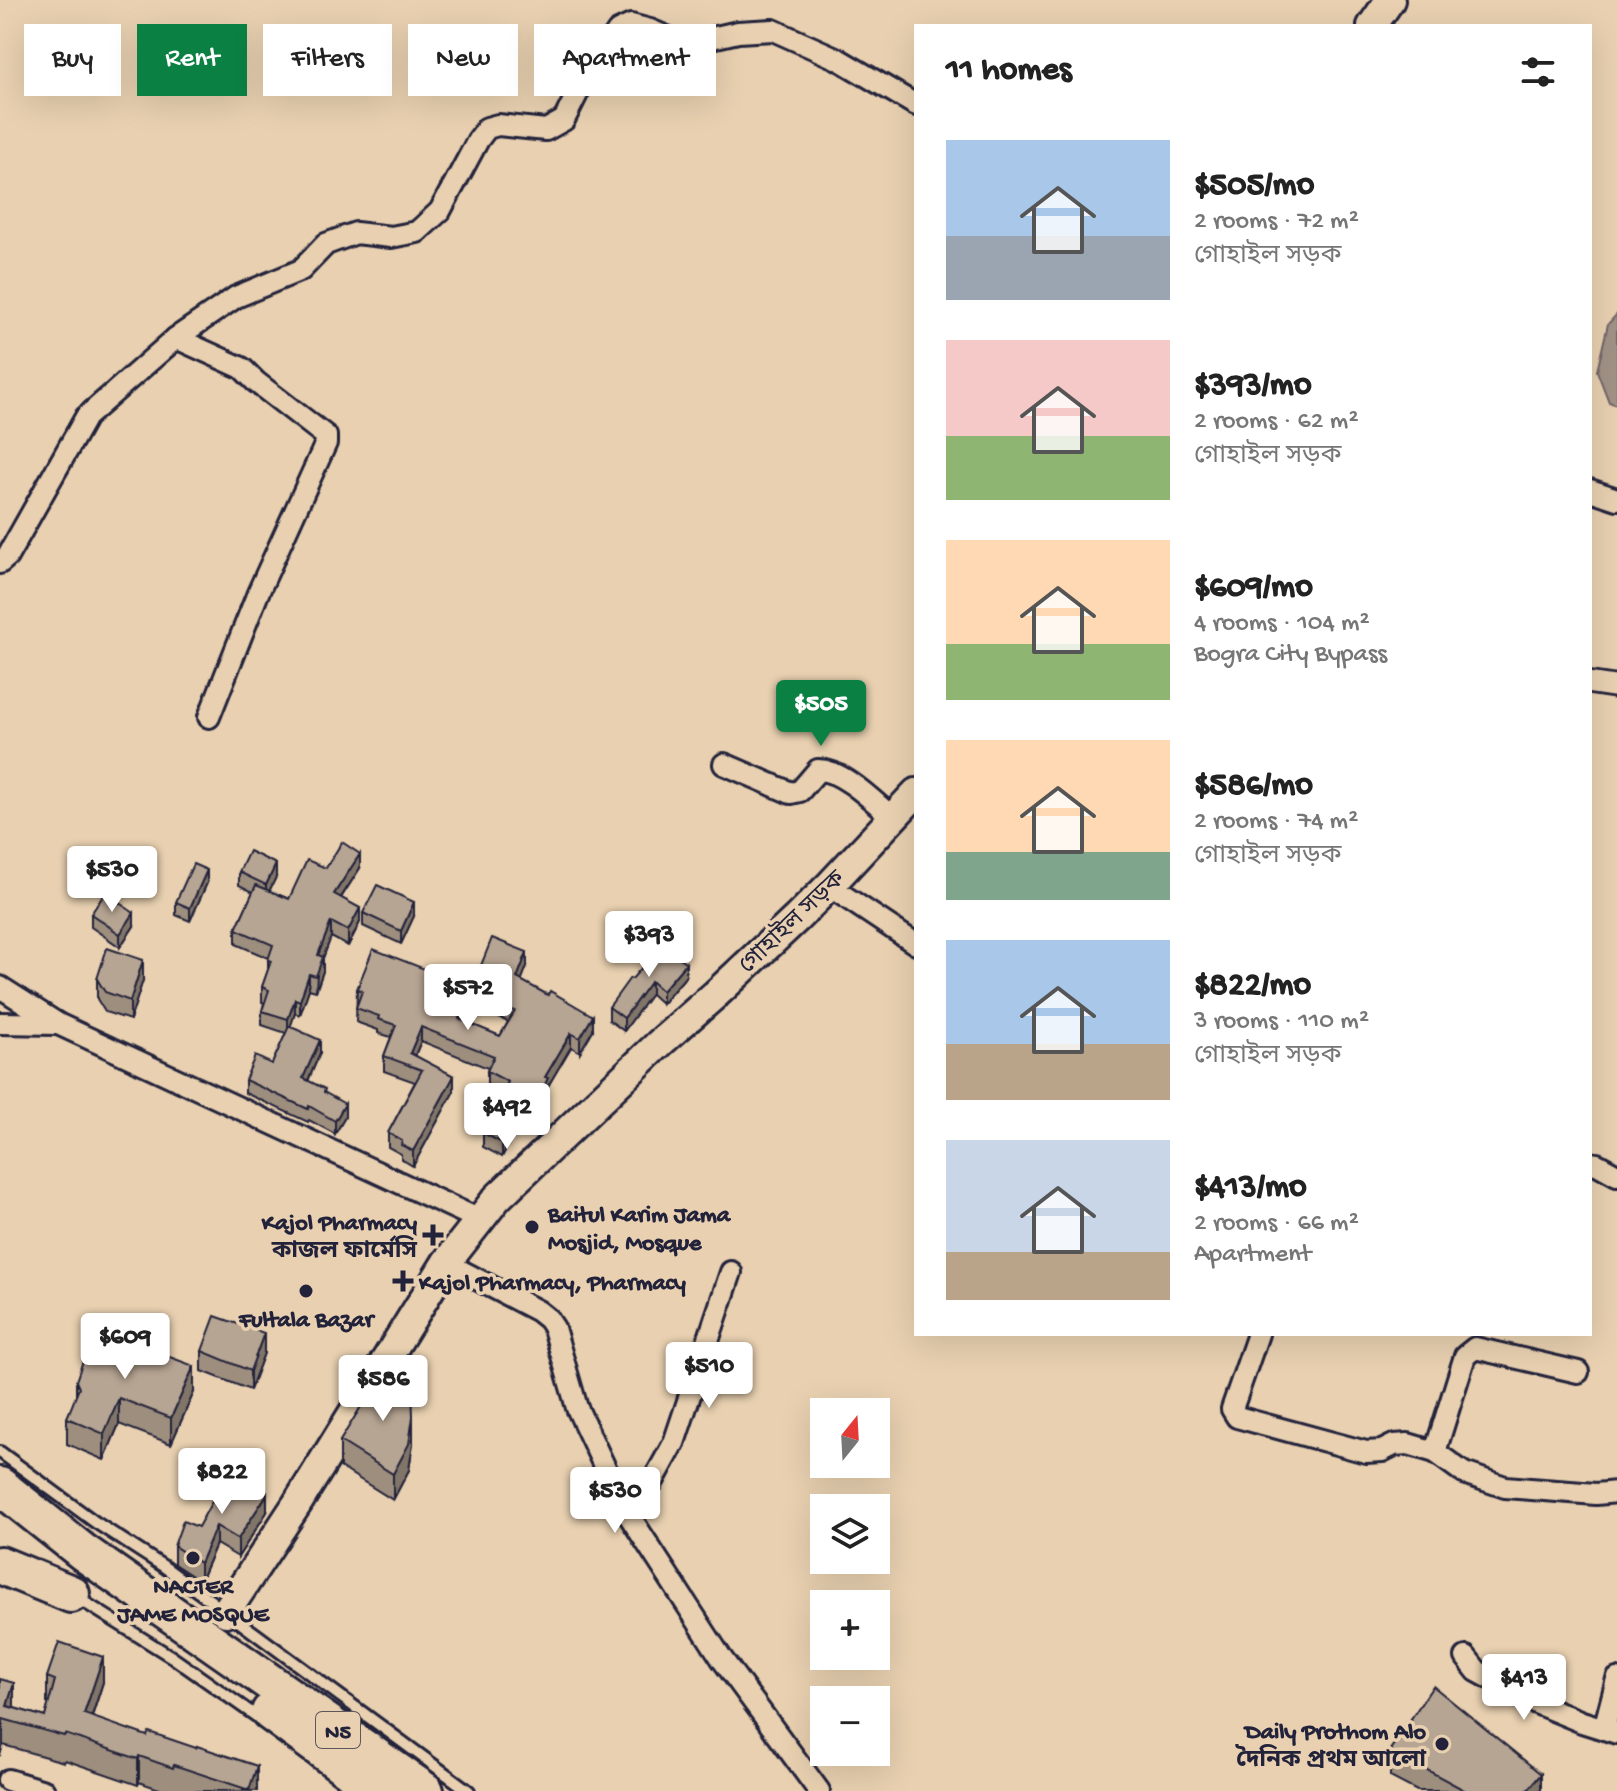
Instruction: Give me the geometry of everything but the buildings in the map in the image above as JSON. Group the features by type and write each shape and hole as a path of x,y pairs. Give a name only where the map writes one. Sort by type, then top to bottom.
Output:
{"highway":[{"name":"N5","path":"0,1486 244,1679"},
{"name":"N5","path":"0,1517 68,1571 425,1791"},
{"path":"6,1561 71,1594"},
{"path":"244,1679 378,1791"}],"main road":[{"path":"1373,24 1390,0"},
{"name":"গোহাইল সড়ক","path":"226,1612 297,1504 446,1263 497,1198 829,886 914,795"}],"street":[{"path":"0,563 7,557 86,417 176,338 236,297 301,270 326,244 356,233 391,237 417,232 440,211 487,128 498,125 546,130 564,120 583,82 618,31 631,25 676,41 694,42 738,32 773,30 838,59 914,104"},
{"path":"176,338 242,368 326,436 326,443 258,593 209,717"},
{"path":"1592,491 1617,499"},
{"path":"1592,683 1617,687"},
{"path":"724,764 791,793 800,791 818,770 826,770 840,775 893,818"},
{"path":"829,886 914,943"},
{"path":"0,987 58,1024 480,1220"},
{"path":"0,1023 58,1024"},
{"path":"1592,1163 1617,1175"},
{"path":"446,1263 548,1319 554,1328 577,1408 623,1506 722,1659 819,1791"},
{"path":"623,1506 652,1483 674,1443 731,1272"},
{"path":"1257,1336 1232,1409 1237,1417 1366,1452 1408,1444 1435,1452 1464,1473 1505,1487 1596,1494 1617,1492"},
{"path":"1435,1452 1465,1356 1475,1348 1578,1372"},
{"path":"1466,1657 1477,1671 1500,1685 1536,1703 1610,1731 1617,1679"},
{"path":"8,1780 44,1791"}],"lane":[{"path":"0,1452 95,1522 163,1566 469,1791"},
{"path":"71,1594 172,1657 273,1729"},
{"path":"286,1738 334,1774"}],"shaded area":[{"path":"1617,314 1617,405 1609,402 1597,371 1608,324"}],"place":[{"name":"Baitul Karim Jama Mosjid, Mosque","path":"532,1227"},
{"name":"Kajol Pharmacy কাজল ফার্মেসি","path":"433,1235"},
{"name":"Kajol Pharmacy, Pharmacy","path":"403,1281"},
{"name":"Fultala Bazar","path":"306,1291"},
{"name":"NACTER JAME MOSQUE","path":"193,1558"},
{"name":"Daily Prothom Alo দৈনিক প্রথম আলো","path":"1442,1744"}]}
